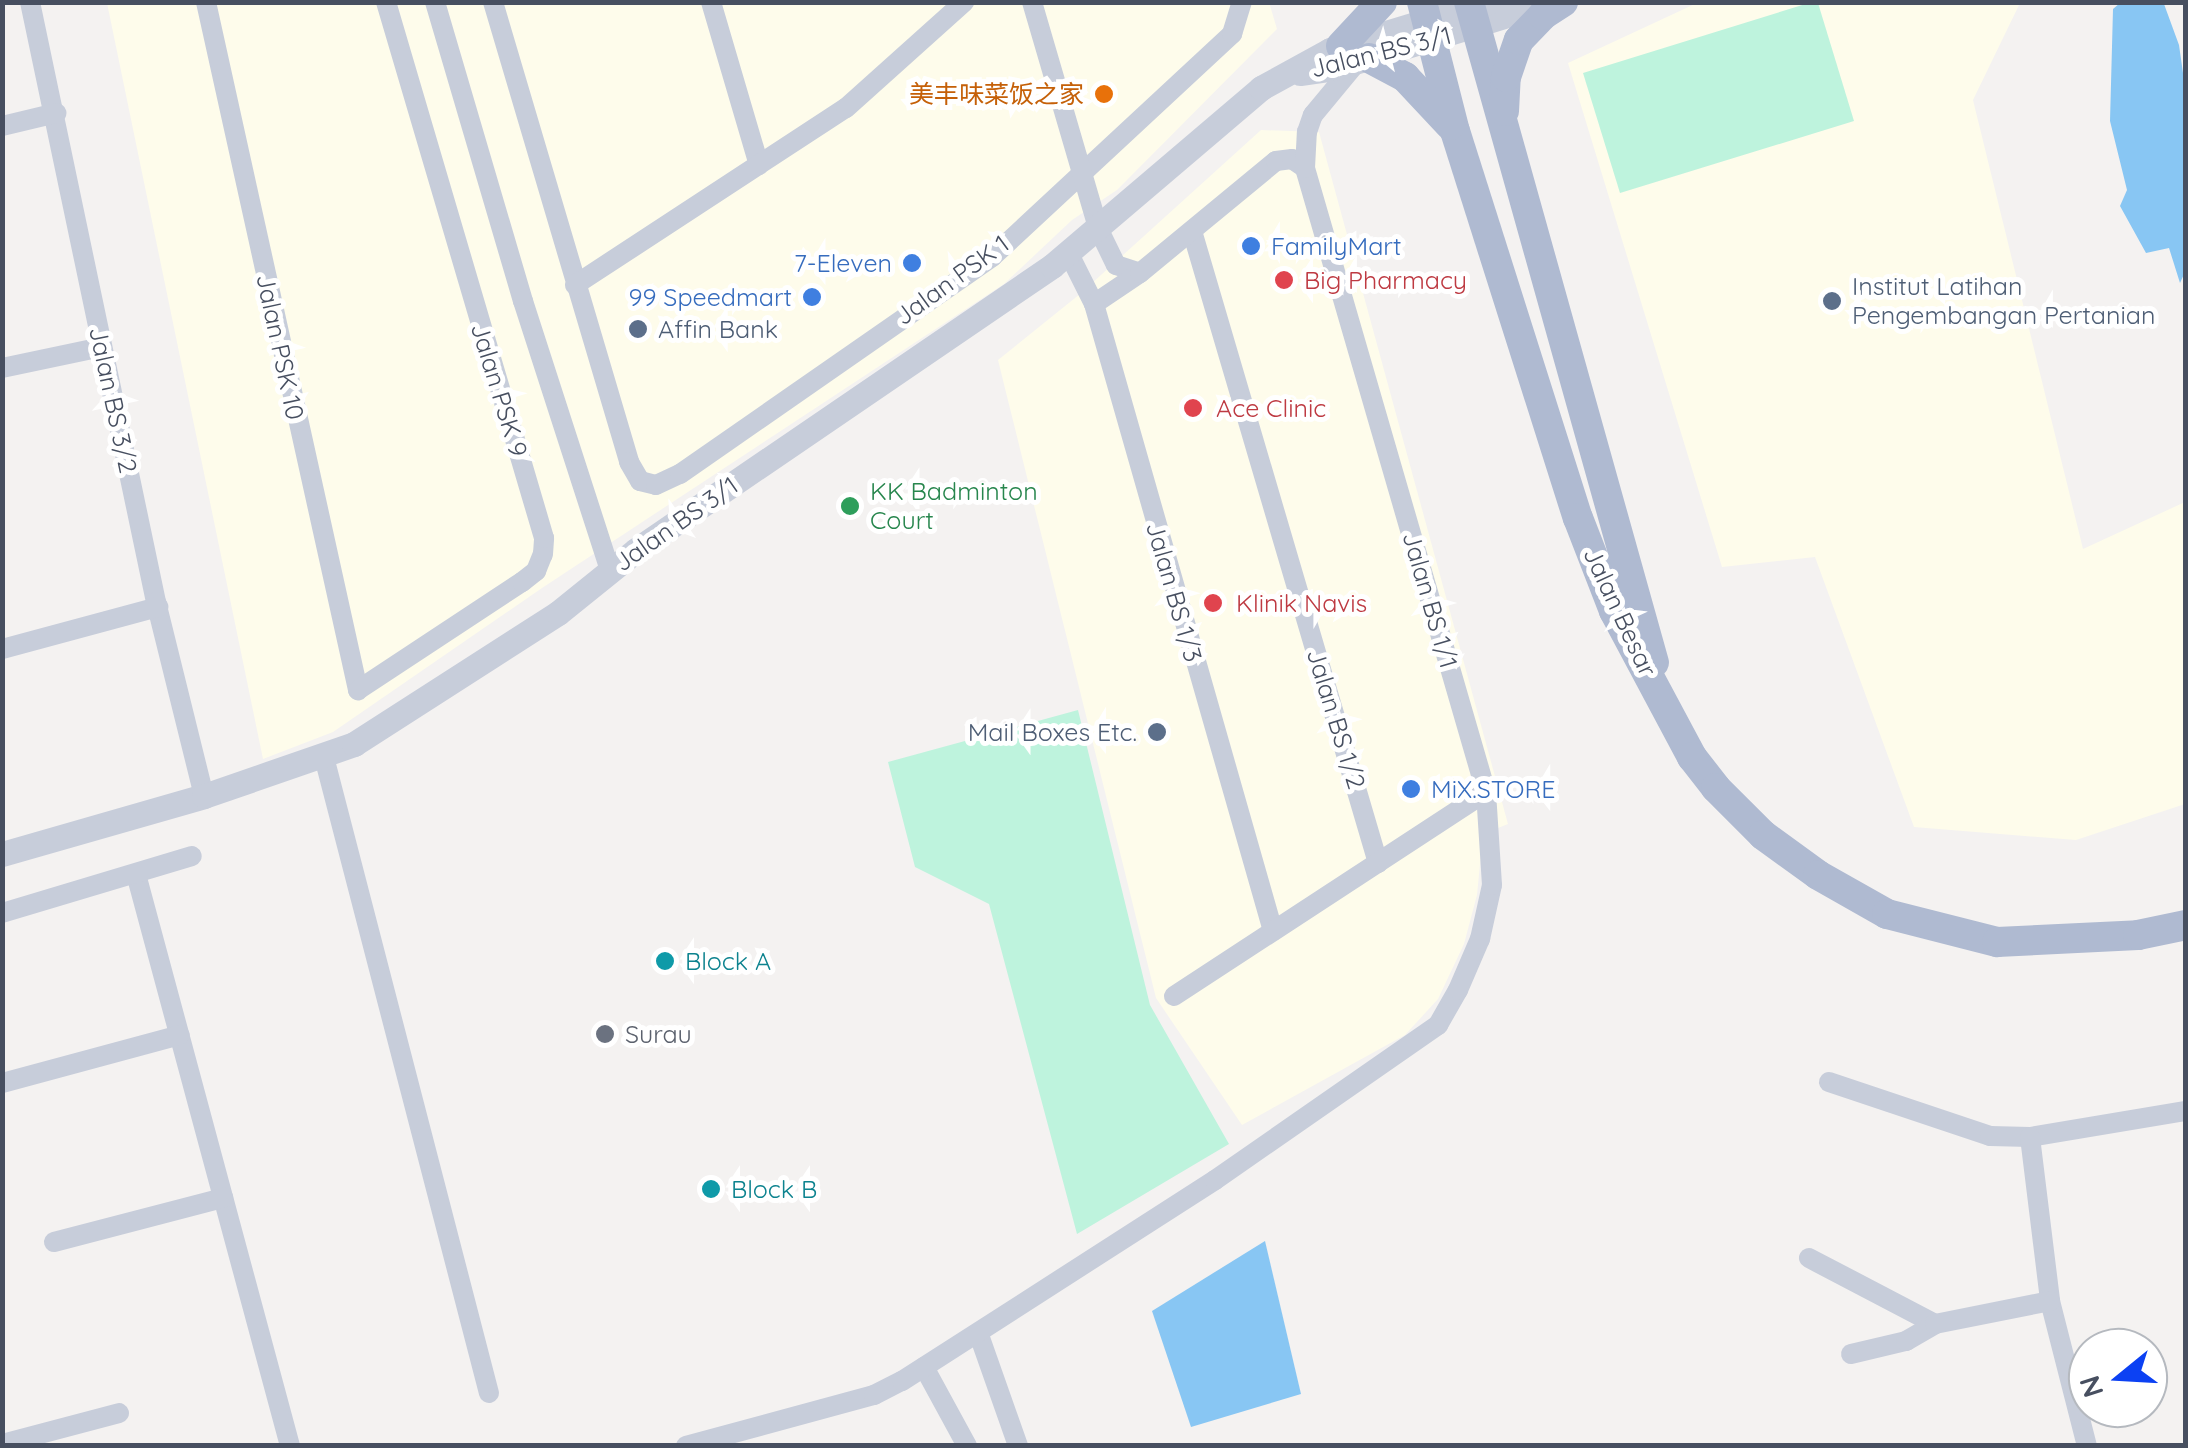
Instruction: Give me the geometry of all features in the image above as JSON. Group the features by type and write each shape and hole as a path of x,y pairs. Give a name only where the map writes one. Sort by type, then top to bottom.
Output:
{"main road":[{"path":"1382,2 1356,56 1405,78 1455,131"},
{"path":"1503,132 1506,78 1520,40 1543,15 1563,2"},
{"name":"Jalan Besar","path":"1476,10 1503,132 1608,509 1641,603 1662,700"},
{"name":"Jalan Besar","path":"1427,21 1455,131 1578,518 1614,611 1662,700"},
{"path":"1662,700 1692,757 1763,835 1818,875 1888,914 1997,942 2138,935 2186,925"}],"street":[{"name":"Jalan BS 3/2","path":"30,2 158,607 204,796"},
{"name":"Jalan PSK 10","path":"206,2 358,690"},
{"name":"Jalan PSK 9","path":"358,690 522,582 536,571 544,554 544,538 386,2"},
{"path":"435,2 523,301 610,571"},
{"path":"493,2 575,285 846,108 964,2"},
{"path":"711,2 759,165"},
{"path":"1032,2 1098,228 1116,266 1140,273"},
{"name":"Jalan BS 3/1","path":"2,854 204,796 354,744 558,613 610,571 1068,252 1235,106 1285,75 1356,56 1427,21 1476,10 1550,2"},
{"name":"Jalan PSK 1","path":"575,285 629,462 640,481 648,485 680,474 992,257 1232,34 1242,6"},
{"name":"Jalan BS 1/1","path":"686,1446 874,1394 978,1335 1215,1180 1438,1025 1480,938 1492,884 1486,792 1306,168 1307,132 1313,115 1356,56"},
{"path":"2,126 56,113"},
{"path":"1094,304 1140,273 1276,161 1292,159 1306,168"},
{"name":"Jalan BS 1/2","path":"1192,231 1378,863"},
{"name":"Jalan BS 1/3","path":"1068,252 1094,304 1273,931"},
{"path":"2,368 102,348"},
{"path":"4,644 158,607"},
{"path":"324,757 489,1393"},
{"path":"1174,996 1486,792"},
{"path":"2,913 192,856"},
{"path":"136,874 290,1446"},
{"path":"2,1082 180,1035"},
{"path":"1828,1082 1990,1136 2030,1137 2186,1111"},
{"path":"2030,1137 2050,1301 2087,1446"},
{"path":"54,1242 223,1198"},
{"path":"1808,1258 1936,1324"},
{"path":"1851,1354 1906,1340 1936,1324 2050,1301"},
{"path":"978,1335 1018,1446"},
{"path":"924,1367 966,1446"},
{"path":"2,1444 119,1413"}],"shaded area":[{"path":"1269,2 1277,29 1117,190 1072,220 1004,284 542,588 333,732 263,759 107,3"},
{"name":"Institut Latihan Pengembangan Pertanian","path":"1697,3 2020,3 1973,100 2083,549 2185,502 2185,804 2076,840 1914,827 1815,557 1722,567 1568,63"},
{"path":"1261,130 1319,132 1508,824 1483,834 1477,895 1464,944 1438,999 1405,1035 1242,1125 1156,998 998,360 1080,294"}],"green space":[{"path":"1818,3 1854,121 1620,193 1583,73"},
{"path":"1078,710 1150,1005 1229,1144 1077,1234 989,904 915,867 888,762"}],"water":[{"path":"2120,3 2164,4 2179,45 2186,94 2186,270 2180,283 2169,248 2146,253 2120,206 2127,190 2110,121 2113,9"},
{"path":"1265,1241 1301,1394 1191,1427 1152,1311"}],"place":[{"name":"美丰味菜饭之家","path":"1104,94"},
{"name":"FamilyMart","path":"1251,246"},
{"name":"7-Eleven","path":"912,263"},
{"name":"Big Pharmacy","path":"1284,280"},
{"name":"99 Speedmart","path":"812,297"},
{"name":"Institut Latihan Pengembangan Pertanian","path":"1832,301"},
{"name":"Affin Bank","path":"638,329"},
{"name":"Ace Clinic","path":"1193,408"},
{"name":"KK Badminton Court","path":"850,506"},
{"name":"Klinik Navis","path":"1213,603"},
{"name":"Mail Boxes Etc.","path":"1157,732"},
{"name":"MiX.STORE","path":"1411,789"},
{"name":"Block A","path":"665,961"},
{"name":"Surau","path":"605,1034"},
{"name":"Block B","path":"711,1189"}]}
